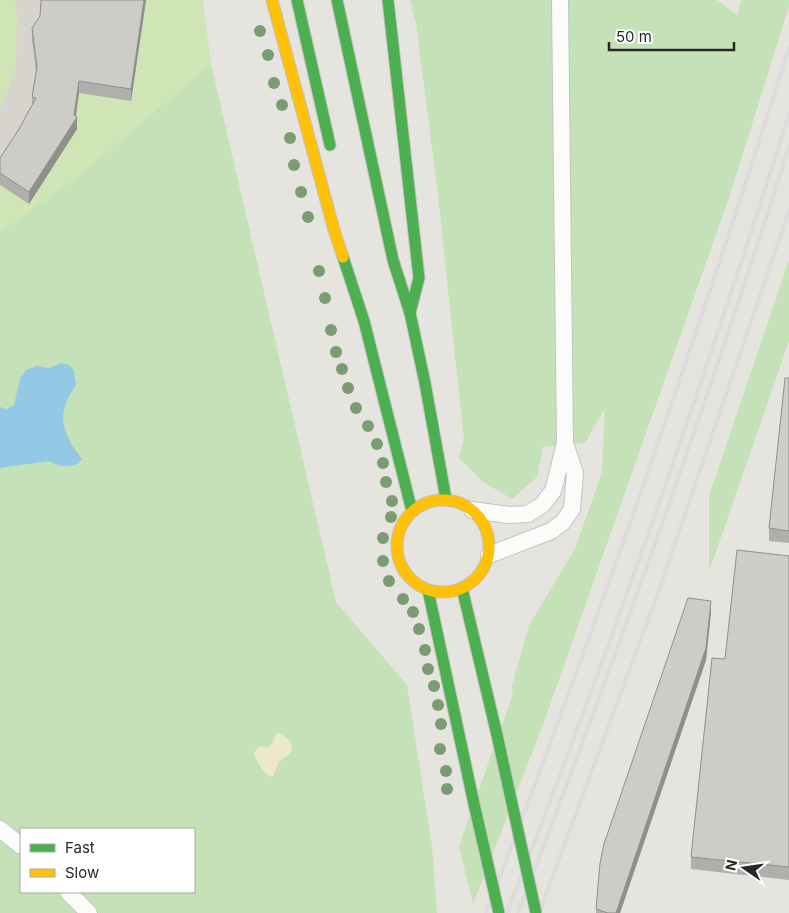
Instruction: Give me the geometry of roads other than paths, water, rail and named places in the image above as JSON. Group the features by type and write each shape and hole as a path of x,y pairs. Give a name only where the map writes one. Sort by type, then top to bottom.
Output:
{"highway":[{"path":"272,0 334,230 364,321 412,511"},
{"path":"297,0 332,152"},
{"path":"337,0 393,260 410,313 446,499"},
{"path":"388,0 419,278 410,313"},
{"path":"378,20 403,137"},
{"path":"354,256 364,321"},
{"path":"446,499 459,502 472,510 483,522 489,539 488,555 484,567 475,580 462,588 445,592 428,590 414,583 403,570 397,553 397,537 403,522 412,511 428,502 446,499"},
{"path":"462,588 536,913"},
{"path":"428,590 499,913"}],"street":[{"path":"472,510 508,515 528,514 542,505 552,491 565,443 560,0"},
{"path":"488,555 551,531 563,522 572,508 575,473 565,443"},
{"path":"0,829 20,845"},
{"path":"69,893 89,913"}],"water":[{"path":"61,363 69,365 74,371 76,385 69,395 63,414 66,432 82,459 78,464 70,466 60,466 49,461 0,468 0,407 7,409 14,405 20,379 26,370 36,366 49,368"}],"railway":[{"path":"486,913 567,699 644,483 682,374 789,48"},
{"path":"507,913 583,715 655,516 724,315 789,114"},
{"path":"518,913 590,723 693,436 789,147"},
{"path":"539,913 658,593 789,211"}]}
